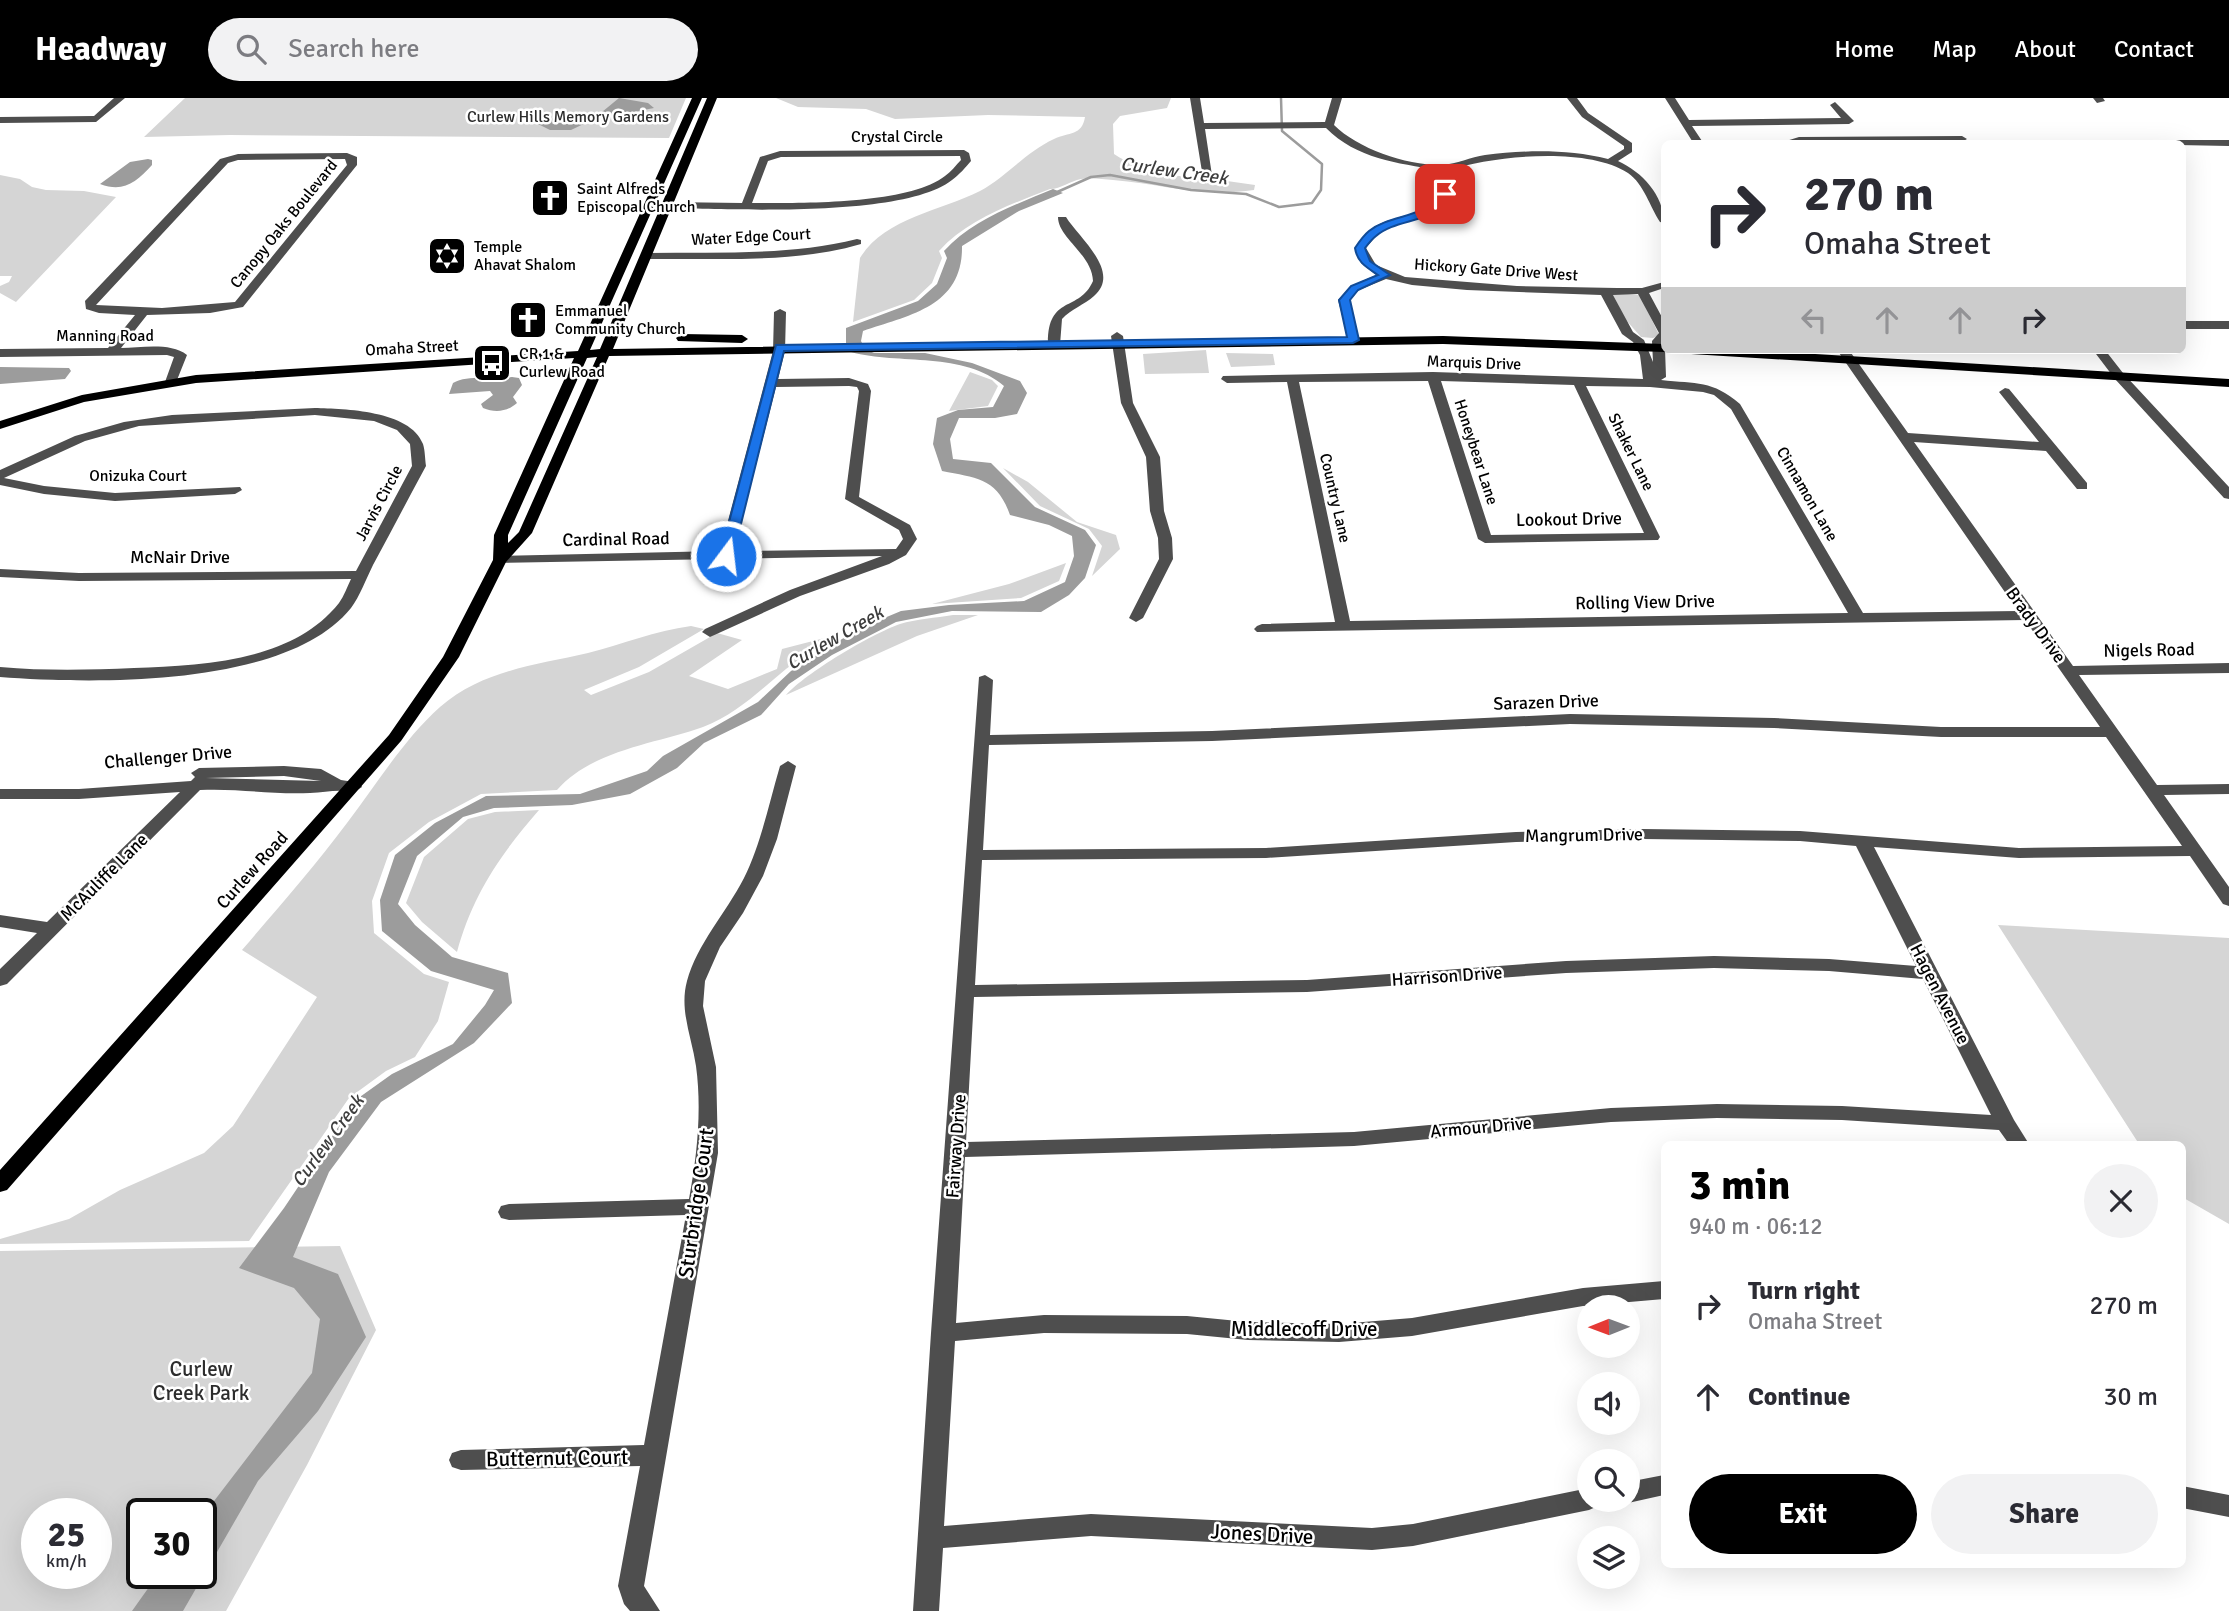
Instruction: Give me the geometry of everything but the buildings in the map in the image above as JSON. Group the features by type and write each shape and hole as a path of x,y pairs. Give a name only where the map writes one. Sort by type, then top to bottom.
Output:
{"main road":[{"path":"563,347 577,340 600,290 616,275 697,98"},
{"name":"Curlew Road","path":"500,559 501,535 594,350 641,269 712,98"},
{"path":"665,169 670,174 661,199 667,205"},
{"path":"636,232 643,238 635,264 641,269"},
{"path":"594,350 621,286 616,275"},
{"name":"Omaha Street","path":"0,415 67,396 246,366 563,347 632,351 827,343 1352,336 1639,343 1661,341"},
{"path":"594,350 634,339 717,337 749,340"},
{"name":"Omaha Street","path":"0,425 82,399 172,378 735,340 779,344"},
{"name":"Curlew Road","path":"0,1184 345,785 395,738 451,657 500,559 525,533 555,463 594,350"},
{"path":"1846,354 2116,372 2229,383"},
{"path":"2116,372 2229,375"}],"street":[{"path":"0,120 96,120 120,98"},
{"path":"1195,98 1208,182"},
{"path":"1337,98 1329,116 1329,125 1337,135 1356,148 1444,168 1469,160 1492,157 1576,156 1611,161 1636,175 1661,215"},
{"path":"1572,98 1585,115 1629,145 1629,150 1623,156 1611,161"},
{"path":"1670,98 1697,140"},
{"path":"1687,123 1849,121 1835,105"},
{"path":"1199,126 1329,125"},
{"path":"1926,140 1962,139"},
{"path":"2186,143 2229,143"},
{"name":"Crystal Circle","path":"667,205 746,205 846,204 896,199 945,184 962,170 966,161 964,153 937,152 797,153 773,156 764,159 746,205"},
{"name":"Canopy Oaks Boulevard","path":"347,156 353,159 352,165 239,305 212,310 145,310 94,310 90,307 91,301 224,161 251,157 347,156"},
{"path":"1385,275 1367,263 1361,256 1360,248 1373,233 1385,226 1418,216 1438,206 1445,194 1441,181 1444,168"},
{"path":"1054,341 1054,324 1058,316 1086,297 1098,282 1094,263 1071,237 1062,219"},
{"name":"Water Edge Court","path":"647,256 775,254 834,249 857,242"},
{"path":"1352,336 1345,308 1348,293 1385,275"},
{"name":"Hickory Gate Drive West","path":"1385,275 1410,281 1494,289 1642,291 1661,286"},
{"path":"1605,291 1628,334 1639,343 1646,355 1656,384"},
{"path":"1642,291 1661,338"},
{"path":"111,352 145,310"},
{"path":"726,556 771,383 779,344 780,312"},
{"path":"2186,325 2229,325"},
{"path":"1117,340 1127,403 1153,457 1157,511 1166,559 1136,618"},
{"path":"1656,384 1661,348"},
{"name":"Manning Road","path":"0,353 168,351 181,355 172,378"},
{"name":"Brady Drive","path":"1846,354 2229,900"},
{"path":"2102,354 2229,495"},
{"name":"Marquis Drive","path":"1227,379 1433,376 1656,384 1718,392"},
{"name":"Honeybear Lane","path":"1433,376 1485,539"},
{"name":"Country Lane","path":"1292,378 1343,626"},
{"name":"Shaker Lane","path":"1577,381 1653,537"},
{"path":"710,632 795,593 884,561 901,552 910,539 905,528 852,499 865,390 862,384 771,383"},
{"name":"Cinnamon Lane","path":"1718,392 1736,407 1858,618"},
{"path":"2005,392 2082,486"},
{"name":"Jarvis Circle","path":"0,475 55,448 109,429 135,424 304,412 331,411 373,417 403,429 416,440 421,454 419,466 345,605 332,620 305,639 258,659 190,671 48,675 0,672"},
{"path":"1904,437 2049,447"},
{"name":"Onizuka Court","path":"0,481 44,490 115,497 234,490"},
{"name":"Lookout Drive","path":"1485,539 1653,537"},
{"name":"Cardinal Road","path":"500,559 901,552"},
{"name":"McNair Drive","path":"0,573 79,577 360,575"},
{"name":"Rolling View Drive","path":"1262,629 2029,615"},
{"name":"Nigels Road","path":"2070,671 2229,668"},
{"name":"Fairway Drive","path":"926,1611 985,680"},
{"name":"Sarazen Drive","path":"981,740 1212,736 1570,719 1737,722 1941,732 2113,732"},
{"name":"Sturbridge Court","path":"646,1611 633,1596 631,1586 708,1153 709,1104 706,1068 693,1006 696,981 711,946 734,913 754,876 768,839 788,766"},
{"name":"Challenger Drive","path":"0,794 202,779 317,788 345,785"},
{"name":"McAuliffe Lane","path":"0,979 202,779"},
{"name":"Challenger Drive","path":"0,785 83,789"},
{"path":"2153,790 2229,789"},
{"name":"Mangrum Drive","path":"974,855 1266,853 1516,836 1643,834 1800,836 2020,853 2194,851"},
{"name":"Hagen Avenue","path":"1863,842 2005,1123 2017,1141"},
{"path":"0,921 51,929"},
{"name":"Harrison Drive","path":"965,991 1307,986 1566,967 1714,961 1829,965 1929,974"},
{"name":"Armour Drive","path":"956,1150 1354,1139 1611,1115 1717,1111 1842,1113 2005,1123"},
{"path":"509,1212 699,1207"},
{"name":"Middlecoff Drive","path":"942,1333 1044,1324 1187,1325 1248,1331 1339,1333 1412,1327 1583,1297 1661,1290"},
{"name":"Butternut Court","path":"461,1460 653,1455"},
{"path":"1640,1490 1661,1486"},
{"path":"2186,1498 2229,1506"},
{"name":"Jones Drive","path":"931,1538 1091,1525 1372,1539 1413,1535 1577,1501"}],"green space":[{"name":"Curlew Hills Memory Gardens","path":"185,98 686,98 669,138 230,135 144,137"},
{"path":"776,98 1171,98 1167,108 1120,116 1113,124 1114,154 1146,169 1203,178 1204,183 1213,183 1213,179 1255,185 1254,190 1217,192 1089,179 1050,189 991,214 963,230 939,251 942,258 932,283 914,300 853,322 860,258 870,244 898,224 980,191 1044,144 1078,130 1085,117 988,115 895,119 866,109 798,107"},
{"path":"0,175 20,179 32,187 46,190 84,191 116,197 16,302 0,293 0,286 9,282 12,276 0,276"},
{"path":"1613,295 1640,295 1659,335 1653,338 1641,337 1625,319"},
{"path":"1206,350 1209,373 1145,374 1143,354"},
{"path":"1226,353 1273,354 1275,365 1231,367"},
{"path":"970,372 992,380 998,386 988,406 949,411"},
{"path":"1003,468 1028,482 1077,522 1116,535 1120,549 1092,576 1102,546 1089,529 1040,506"},
{"path":"1066,563 1059,581 1021,598 932,604 1009,584"},
{"path":"953,615 978,615 917,636 786,695 823,666 888,629 913,621"},
{"path":"691,626 704,629 639,667 584,690 591,695 649,672 717,633 742,640 689,676 728,689 777,669 782,649 840,634 786,669 727,716 715,722 606,757 571,777 557,790 481,794 429,822 389,853 372,901 374,933 424,974 449,982 438,1021 415,1057 386,1071 349,1098 249,1241 0,1244 0,1239 69,1219 120,1190 204,1153 233,1126 317,997 242,950 322,856 402,748 440,707 492,677"},
{"path":"539,810 489,876 471,912 457,952 422,922 406,903 424,857 468,819 495,812"},
{"path":"1998,925 2229,938 2229,1224 2186,1199 2186,1141 2137,1141"},
{"name":"Curlew Creek Park","path":"340,1246 376,1330 307,1465 226,1611 0,1611 0,1251"}],"shaded area":[{"path":"619,98 648,103 654,108 592,120 571,130 550,130 538,124 559,116 602,112"},
{"path":"152,160 152,165 129,184 116,187 100,184 130,162"},
{"path":"1053,189 1063,193 1019,211 962,246 960,267 953,283 943,295 915,313 863,331 861,341 865,349 874,353 925,353 972,363 1020,381 1027,393 1017,414 995,418 959,418 950,439 953,459 991,463 1035,507 1085,530 1096,545 1085,578 1069,595 1041,612 952,611 896,622 832,655 789,684 761,715 704,743 677,768 630,794 572,805 494,808 463,817 417,856 398,904 415,925 452,957 508,973 512,1003 474,1043 381,1102 329,1172 293,1257 338,1274 366,1337 318,1411 258,1481 217,1552 216,1498 312,1373 320,1319 294,1288 239,1268 284,1208 357,1099 392,1074 453,1044 494,990 431,971 382,931 380,900 395,855 435,823 486,796 580,794 647,771 663,756 758,702 791,671 858,629 901,611 1024,601 1065,582 1074,556 1072,536 1049,525 1010,515 999,493 984,482 942,471 933,444 937,418 958,410 993,407 1004,386 988,375 970,368 951,363 870,356 851,352 846,344 846,328 918,301 937,284 947,258 944,251 967,230"},
{"path":"0,367 69,368 71,371 65,379 0,384"},
{"path":"519,378 522,385 513,397 517,403 505,410 492,411 483,408 481,404 493,395 490,391 449,394 453,383 459,380"},
{"path":"148,1589 196,1589 183,1611 132,1611"}],"waterway":[{"name":"Curlew Creek","path":"1055,193 1091,177 1110,175 1191,190 1246,194 1279,207 1312,203 1321,190 1322,164 1282,131 1281,98"}],"place":[{"name":"Saint Alfreds Episcopal Church","path":"550,198"},
{"name":"Temple Ahavat Shalom","path":"447,256"},
{"name":"Emmanuel Community Church","path":"528,320"},
{"name":"CR 1 & Curlew Road","path":"492,363"}],"route":[{"path":"726,556 780,348 1353,340 1345,308 1348,293 1385,275 1367,263 1361,256 1360,248 1373,233 1385,226 1434,209 1442,202 1445,194"}]}
